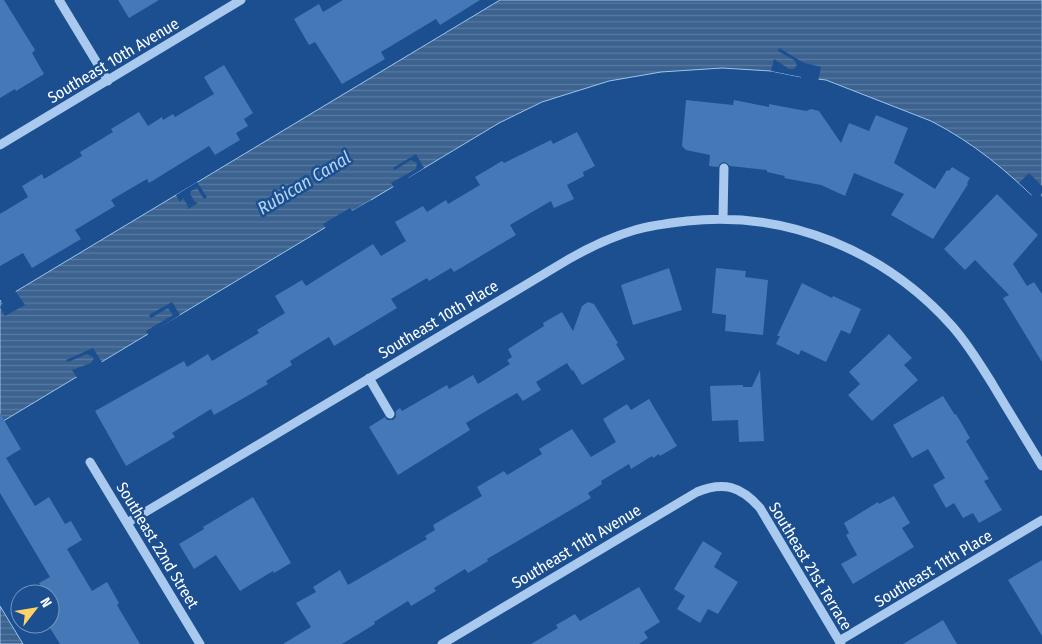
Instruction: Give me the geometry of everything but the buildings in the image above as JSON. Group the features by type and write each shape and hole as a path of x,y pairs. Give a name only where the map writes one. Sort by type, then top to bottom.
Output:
{"street":[{"path":"59,0 108,81"},
{"name":"Southeast 10th Avenue","path":"0,145 241,0"},
{"path":"723,219 724,168"},
{"name":"Southeast 10th Place","path":"128,523 538,277 599,243 645,227 703,219 738,219 790,227 825,237 858,252 907,284 952,326 973,353 1042,466"},
{"path":"369,378 390,414"},
{"name":"Southeast 22nd Street","path":"90,462 200,644"},
{"name":"Southeast 11th Avenue","path":"442,644 696,492 715,486 730,487"},
{"name":"Southeast 21st Terrace","path":"730,487 747,495 760,508 840,643"},
{"name":"Southeast 11th Place","path":"840,643 1042,520"}],"water":[{"name":"Rubican Canal","path":"500,0 1042,0 1042,205 990,158 947,130 931,121 826,80 771,71 722,68 661,72 609,81 542,102 499,123 0,423 0,301"},
{"path":"0,606 10,623 10,634 17,634 23,644 0,644"}],"pier":[{"path":"779,48 804,63 821,67 818,82 801,80 801,77 771,71 774,59 789,69 794,69 797,65 794,60 778,51"},
{"path":"416,154 424,168 395,189 391,183 416,169 417,163 411,160 395,170 393,168"},
{"path":"1029,173 1042,186 1042,193 1040,195 1042,197 1042,205 1040,206 1030,197 1032,195 1019,183"},
{"path":"197,182 207,197 204,199 197,188 191,191 190,194 195,202 198,203 188,209 183,198 180,202 176,195"},
{"path":"371,200 372,203 327,230 323,224 350,208 352,211"},
{"path":"14,289 25,305 5,316 0,307 3,304 0,298"},
{"path":"172,302 180,315 149,336 146,331 173,315 168,308 151,318 149,315"},
{"path":"93,348 103,364 78,379 72,370 91,363 94,358 87,354 68,362 66,360"}]}
